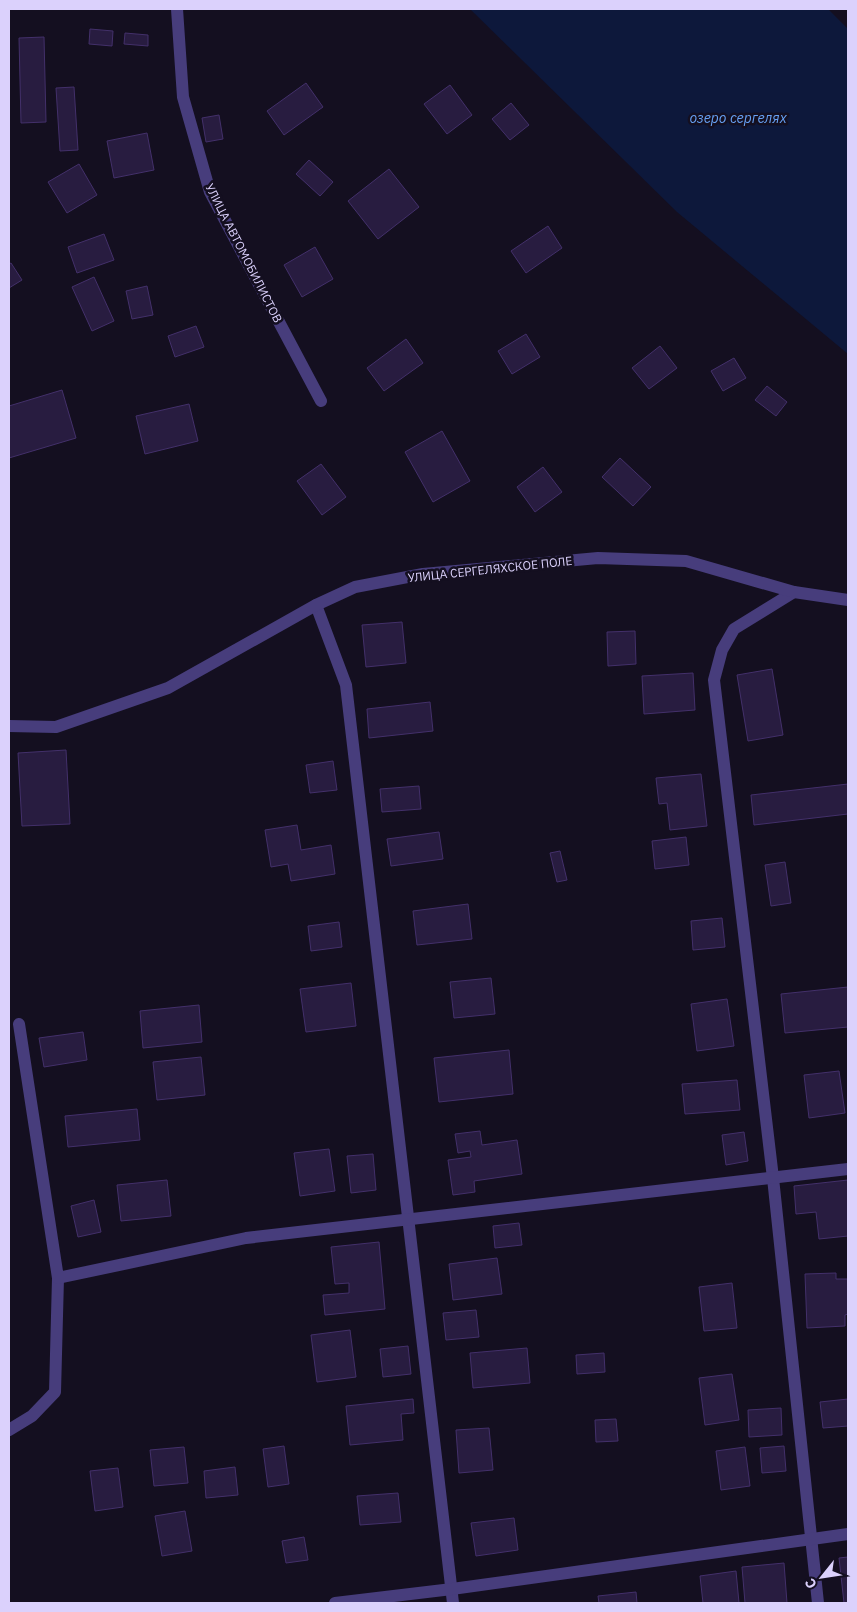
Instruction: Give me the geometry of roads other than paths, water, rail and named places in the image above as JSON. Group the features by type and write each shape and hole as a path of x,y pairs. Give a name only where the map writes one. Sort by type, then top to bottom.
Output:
{"street":[{"name":"УЛИЦА АВТОМОБИЛИСТОВ","path":"177,9 183,97 210,192 322,401"},
{"name":"УЛИЦА СЕРГЕЛЯХСКОЕ ПОЛЕ","path":"9,726 56,726 168,688 316,605 355,587 423,574 598,558 686,561 794,592 848,600"},
{"path":"794,592 734,629 722,650 714,680 773,1178 818,1603"},
{"path":"316,605 346,685 453,1603"},
{"path":"9,1430 32,1416 55,1392 58,1278 19,1024"},
{"path":"58,1278 246,1238 848,1169"},
{"path":"335,1603 452,1589 848,1534"}],"water":[{"name":"озеро сергелях","path":"470,9 828,9 848,29 848,354 677,212"}]}
